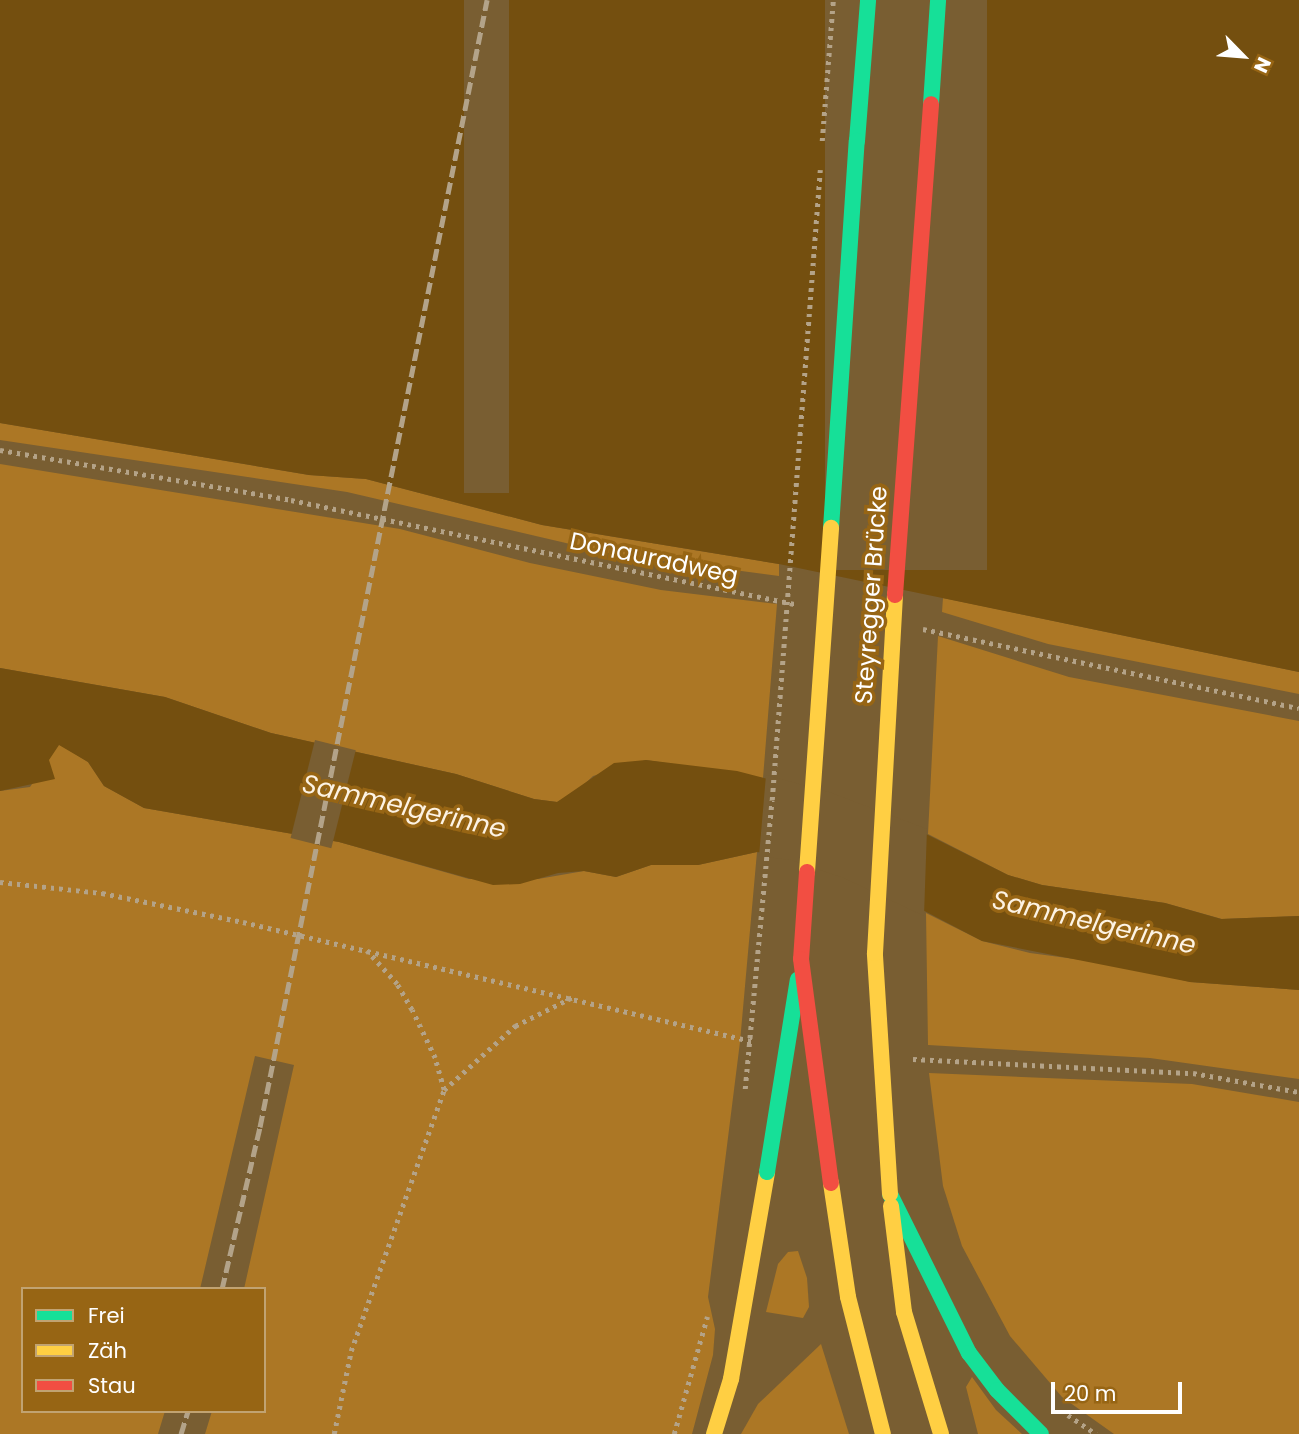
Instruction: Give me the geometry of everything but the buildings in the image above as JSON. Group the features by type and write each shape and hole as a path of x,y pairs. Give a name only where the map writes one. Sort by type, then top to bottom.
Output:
{"main road":[{"name":"Steyregger Brücke","path":"868,0 801,959 848,1297 884,1434"},
{"name":"Steyregger Brücke","path":"938,0 886,687 878,862 876,1006 890,1194 904,1312 941,1434"},
{"path":"714,1434 731,1379 768,1172 801,959"},
{"path":"890,1194 969,1353 997,1390 1041,1434"}],"path":[{"path":"821,151 833,0"},
{"path":"744,1102 772,800 820,165"},
{"name":"Donauradweg","path":"0,450 290,500 809,607"},
{"path":"914,628 1299,708"},
{"path":"0,882 102,893 574,996 758,1042"},
{"path":"366,950 397,984 412,1010 435,1058 444,1090"},
{"path":"334,1434 351,1351 444,1090 515,1026 574,996"},
{"path":"905,1059 1193,1073 1299,1092"},
{"path":"674,1434 710,1306"}],"shaded area":[{"path":"0,423 309,475 366,479 542,525 779,564 779,576 613,554 347,492 0,440"},
{"path":"0,464 400,529 530,563 661,590 777,604 763,778 646,760 593,776 576,792 557,802 534,799 456,774 271,733 165,697 0,668"},
{"path":"943,598 1299,672 1299,694 1048,644 942,612"},
{"path":"938,636 1069,677 1299,721 1299,916 1222,919 1165,903 1042,885 1008,875 928,834"},
{"path":"59,744 88,762 104,786 144,808 339,842 469,879 538,879 584,871 616,877 651,865 698,865 757,852 740,1042 708,1297 715,1329 713,1355 692,1434 205,1434 211,1413 266,1413 266,1287 244,1287 294,1065 255,1056 200,1287 21,1287 21,1413 164,1413 158,1434 0,1434 0,791 30,787"},
{"path":"926,913 982,941 1030,953 1127,966 1190,982 1299,990 1299,1079 1150,1058 928,1045"},
{"path":"929,1073 1192,1084 1299,1102 1299,1434 1114,1434 1062,1397 1010,1336 962,1246 943,1186"},
{"path":"798,1251 807,1278 809,1307 803,1318 766,1312 778,1264 788,1252"},
{"path":"821,1344 849,1434 741,1434 758,1404"},
{"path":"972,1377 996,1410 1022,1434 978,1434 966,1387"}],"water":[{"path":"0,0 1299,0 1299,672 779,564 542,525 366,479 309,475 0,423"},
{"name":"Sammelgerinne","path":"0,668 165,697 271,733 456,774 534,799 557,802 614,763 646,760 737,771 828,795 898,820 1008,875 1042,885 1165,903 1221,919 1299,916 1299,990 1190,982 982,941 890,893 792,857 757,852 698,865 651,865 616,877 584,871 558,873 520,884 493,885 339,842 144,808 104,786 88,762 59,745 49,760 55,779 0,791"}],"pier":[{"path":"464,0 509,0 509,493 464,493"},
{"path":"825,0 987,0 987,570 825,570"},
{"path":"315,740 356,750 331,848 291,838"},
{"path":"766,775 829,792 927,829 924,916 844,878 791,860 759,856"}],"railway":[{"path":"222,1287 260,1127 487,0"},
{"path":"181,1434 187,1413"}],"traffic: fast":[{"path":"857,141 868,0"},
{"path":"931,104 938,0"},
{"path":"831,528 857,141"},
{"path":"767,1172 798,979"},
{"path":"890,1194 969,1353 997,1390 1041,1434"}],"traffic: slow":[{"path":"807,872 831,528"},
{"path":"890,1194 875,953 895,595"},
{"path":"714,1434 731,1379 767,1172"},
{"path":"831,1183 848,1297 883,1434"},
{"path":"891,1206 904,1312 941,1434"}],"traffic: jam":[{"path":"895,595 931,104"},
{"path":"807,872 801,959 831,1183"}]}
